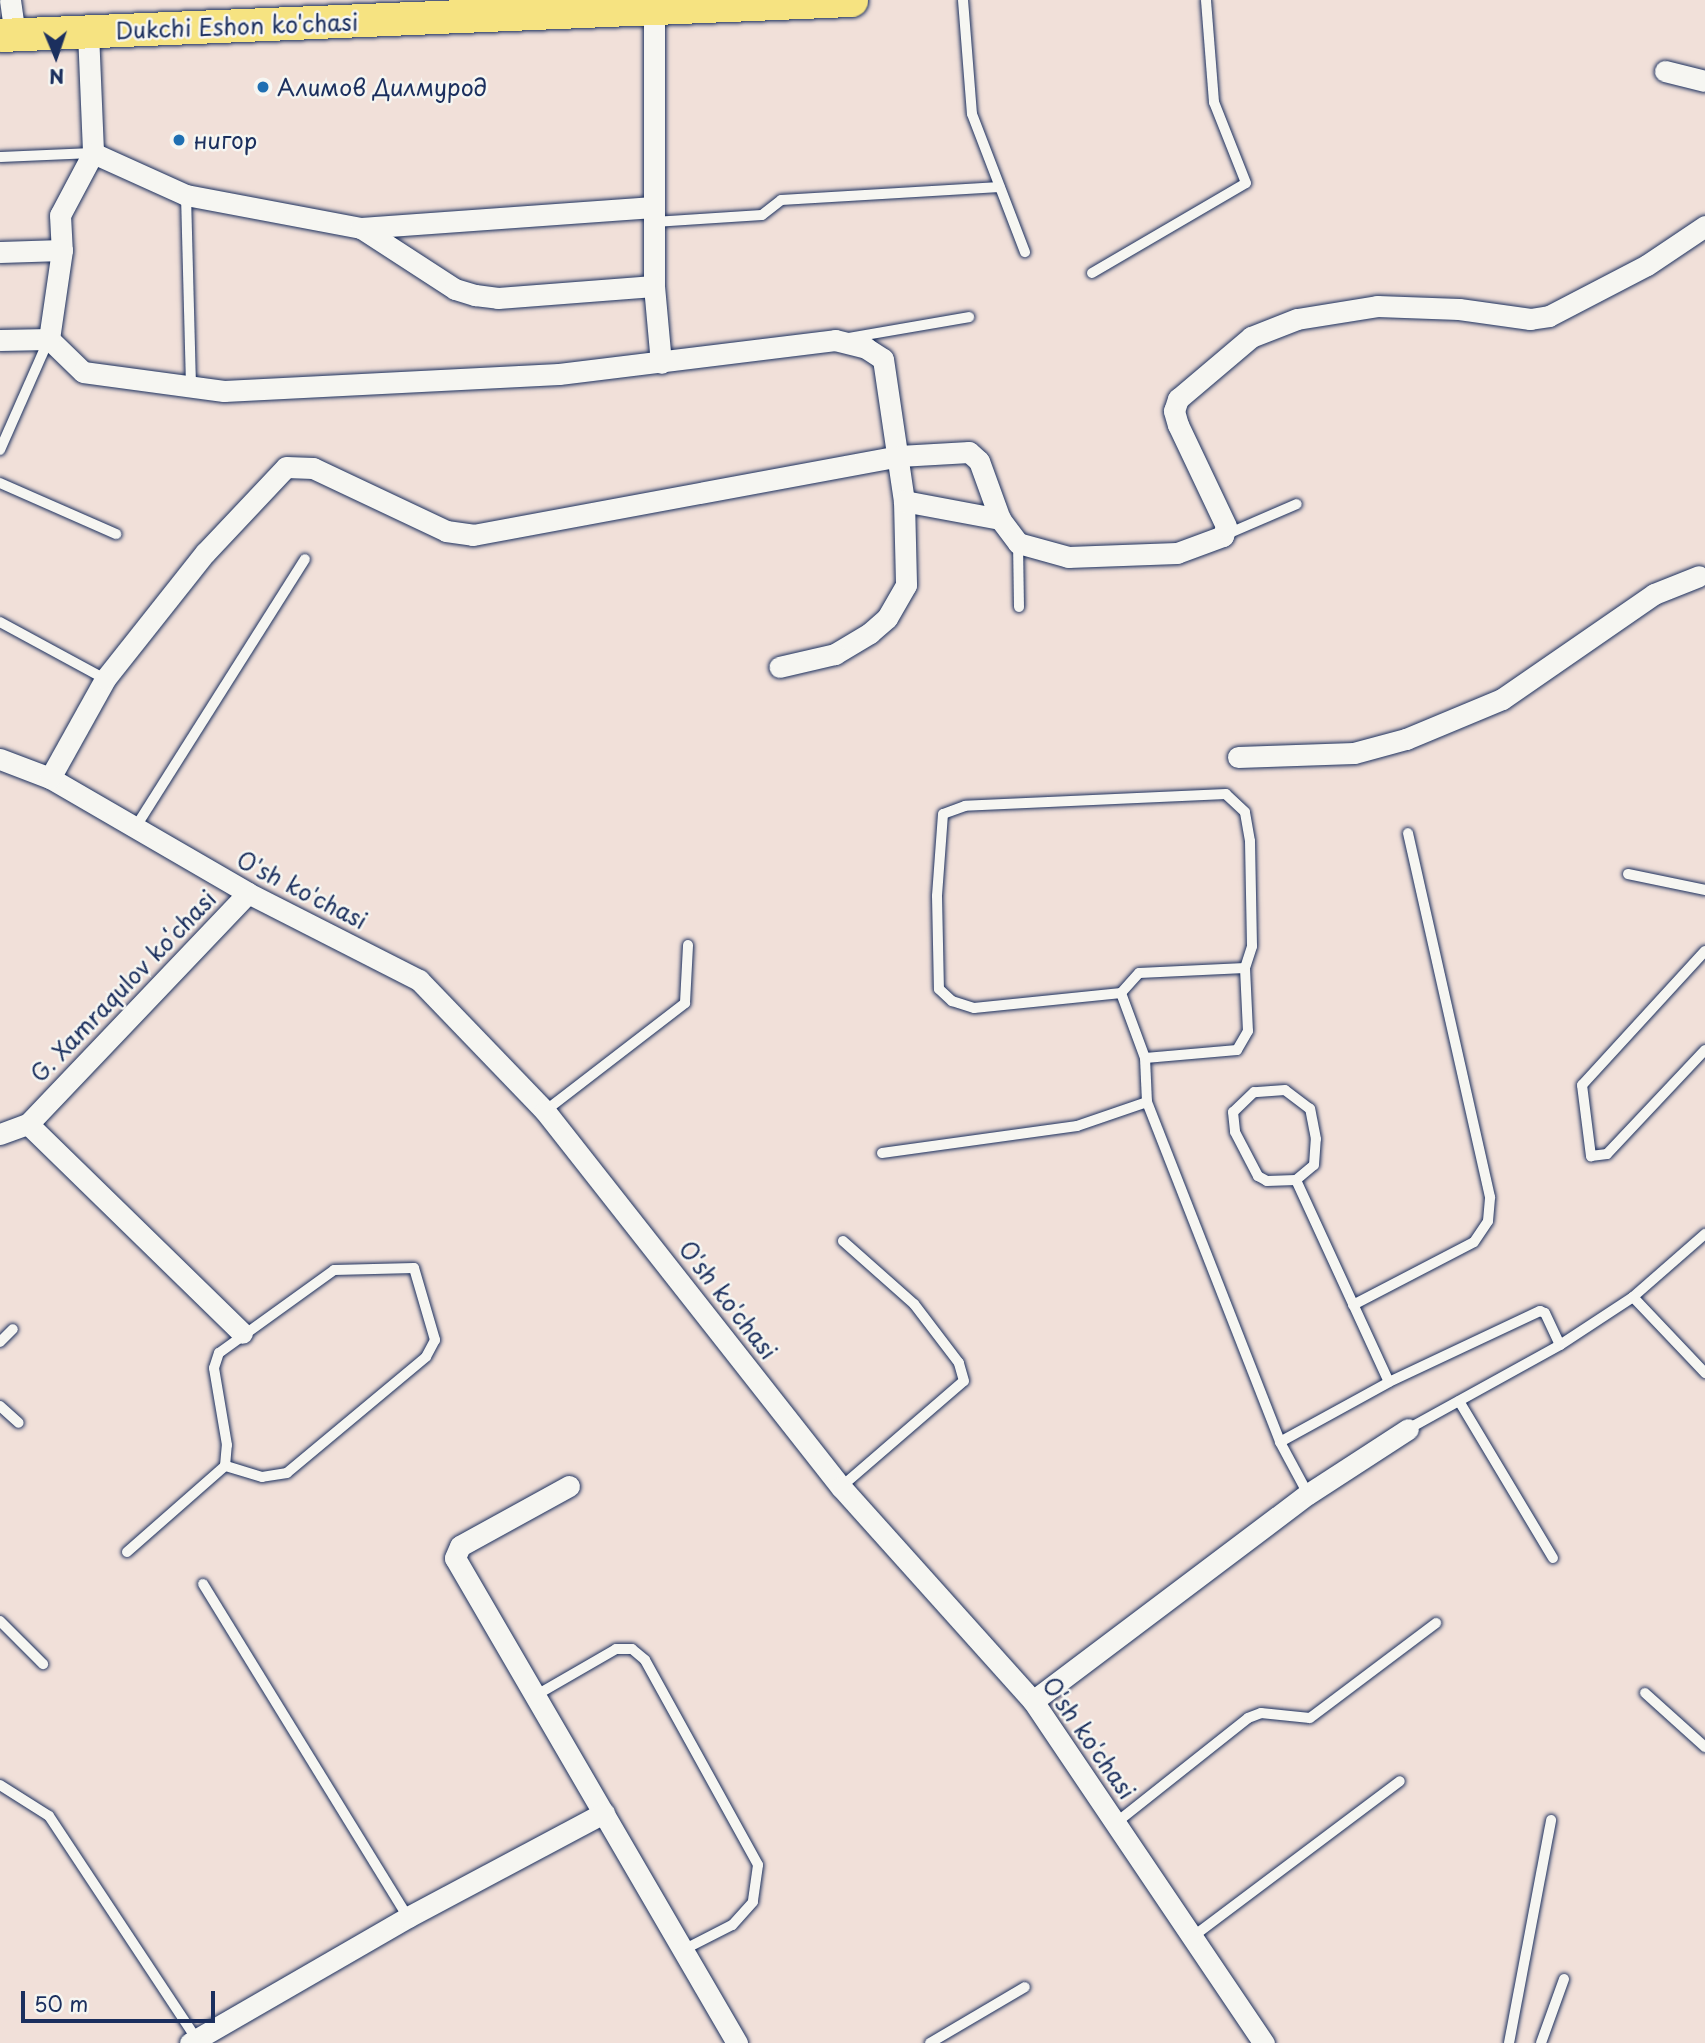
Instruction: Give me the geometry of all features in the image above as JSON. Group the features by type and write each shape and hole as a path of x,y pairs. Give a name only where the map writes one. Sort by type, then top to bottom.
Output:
{"main road":[{"name":"Dukchi Eshon ko'chasi","path":"8,34 851,0"}],"street":[{"path":"8,34 10,0"},
{"path":"654,8 654,286 661,363"},
{"path":"50,339 62,250 60,215 93,153 88,32"},
{"path":"1665,71 1705,80"},
{"path":"93,153 186,195 361,228 654,215"},
{"path":"50,778 105,679 205,553 286,467 313,468 446,531 473,535 899,456 974,455 999,519 1018,543 1068,558 1177,553 1223,536 1225,517 1174,411 1178,399 1189,386 1251,337 1297,319 1377,306 1459,309 1530,319 1549,316 1647,265 1705,226"},
{"path":"361,228 455,289 475,295 498,298 654,286"},
{"path":"0,252 62,250"},
{"path":"0,340 50,339 83,372 224,391 559,374 835,340 866,348 883,359 904,501 906,585 887,618 835,654 779,667"},
{"path":"904,501 999,519"},
{"path":"1238,757 1354,753 1406,739 1502,699 1654,594 1703,576"},
{"name":"O'sh ko'chasi","path":"0,759 50,778 248,893 419,979 545,1111 841,1487 1033,1701 1195,1936 1264,2043"},
{"name":"G. Xamraqulov koʻchasi","path":"0,1134 28,1124 248,893"},
{"path":"28,1124 242,1333"},
{"path":"1033,1701 1308,1494 1408,1429"},
{"path":"569,1486 455,1552 459,1568 533,1697 685,1949 737,2043"},
{"path":"194,2041 408,1917 604,1813"}],"lane":[{"path":"963,0 972,114 1025,252"},
{"path":"1092,274 1246,183 1214,102 1206,0"},
{"path":"0,157 93,153"},
{"path":"654,215 762,215 781,200 1000,187"},
{"path":"186,195 191,387"},
{"path":"835,340 969,317"},
{"path":"0,450 50,339"},
{"path":"0,483 116,534"},
{"path":"1223,536 1297,504"},
{"path":"1018,543 1019,607"},
{"path":"135,828 305,559"},
{"path":"0,622 105,679"},
{"path":"1121,993 974,1008 945,997 939,989 937,896 940,822 948,808 1226,794 1245,812 1250,841 1252,946 1245,968 1248,1031 1237,1050 1145,1058"},
{"path":"1353,1305 1475,1242 1488,1221 1490,1197 1408,833"},
{"path":"1628,874 1705,890"},
{"path":"545,1111 685,1003 688,945"},
{"path":"1705,951 1582,1085 1591,1156 1607,1154 1705,1049"},
{"path":"1245,968 1139,973 1128,980 1121,993 1145,1058 1147,1102 1280,1442 1308,1494"},
{"path":"1285,1090 1310,1109 1316,1139 1314,1165 1296,1180 1277,1182 1258,1177 1235,1132 1233,1112 1254,1092 1285,1090"},
{"path":"882,1153 1077,1126 1147,1102"},
{"path":"1296,1180 1389,1382"},
{"path":"1408,1429 1560,1345 1633,1297 1705,1234"},
{"path":"841,1487 964,1381 959,1363 914,1304 843,1241"},
{"path":"127,1552 225,1466 227,1445 214,1368 219,1353 242,1333 334,1270 409,1264 418,1274 435,1340 426,1357 287,1473 253,1476 225,1466"},
{"path":"1633,1297 1704,1370"},
{"path":"1280,1442 1389,1382 1542,1311 1560,1345"},
{"path":"0,1342 13,1329"},
{"path":"1459,1401 1553,1558"},
{"path":"0,1406 19,1423"},
{"path":"203,1584 408,1917"},
{"path":"0,1621 43,1664"},
{"path":"1116,1822 1248,1718 1261,1713 1310,1718 1436,1623"},
{"path":"533,1697 615,1649 632,1649 645,1660 758,1865 753,1902 732,1925 685,1949"},
{"path":"1644,1693 1705,1748"},
{"path":"1195,1936 1400,1781"},
{"path":"0,1785 48,1816 194,2041"},
{"path":"1509,2043 1551,1820"},
{"path":"1541,2043 1564,1979"},
{"path":"930,2043 1025,1987"}],"place":[{"name":"Алимов Дилмурод","path":"263,87"},
{"name":"нигор","path":"179,140"}]}
